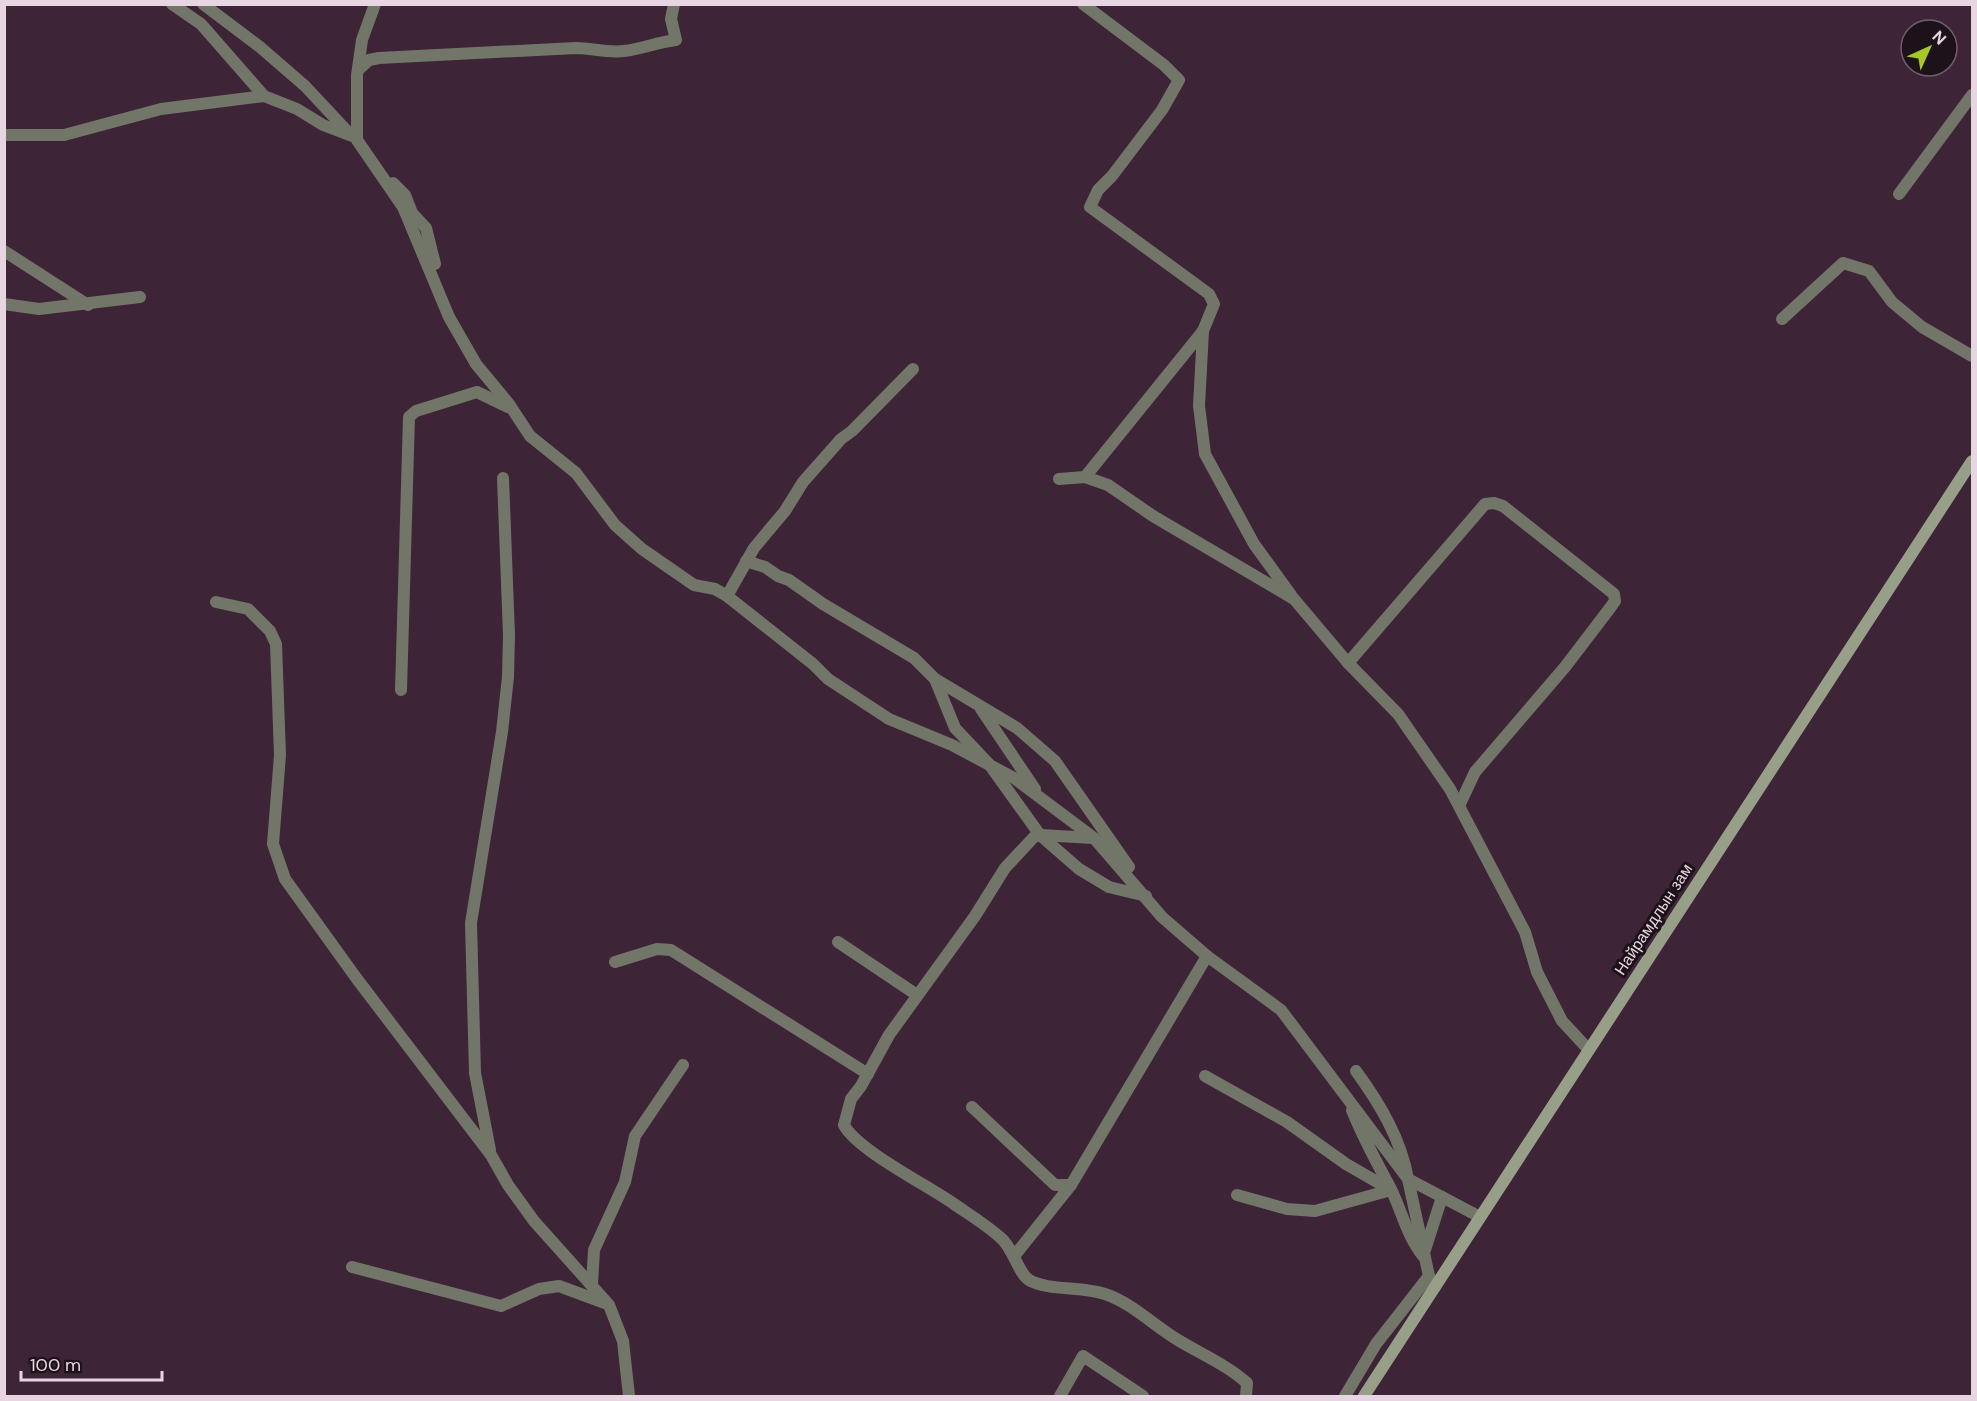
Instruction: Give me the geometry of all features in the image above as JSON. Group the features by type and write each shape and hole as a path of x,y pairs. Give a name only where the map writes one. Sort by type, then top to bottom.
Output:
{"main road":[{"name":"Найрамдлын зам","path":"1364,1396 1432,1281 1480,1217 1972,461"}],"street":[{"path":"172,4 201,24 264,96 297,109 323,125 355,138"},
{"path":"203,4 260,47 305,86 355,138 403,207 449,317 476,364 512,408 536,443 569,467 603,513 634,542 694,585 715,589 727,596 813,663 828,679 889,719 989,764 1041,798 1094,838 1162,917 1207,956 1281,1010 1408,1179 1480,1217"},
{"path":"355,138 358,70 362,40 375,4"},
{"path":"358,70 369,60 379,58 576,48 588,48 598,52 647,48 676,40 675,27 671,19 674,4"},
{"path":"1083,4 1164,65 1179,80 1162,110 1112,176 1098,190 1090,207 1209,294 1214,304 1203,331 1085,477"},
{"path":"1899,194 1972,95"},
{"path":"4,135 64,135 161,109 264,96"},
{"path":"4,251 88,305"},
{"path":"1782,319 1843,263 1869,271 1892,302 1922,327 1972,356"},
{"path":"4,304 39,309 88,305 140,297"},
{"path":"1203,331 1200,406 1205,454 1254,544 1294,599 1348,663 1398,714 1460,804 1525,932 1537,972 1562,1021 1588,1049"},
{"path":"727,596 746,561 785,512 803,482 841,439 852,431 914,369"},
{"path":"401,690 409,417 416,411 477,392 512,408"},
{"path":"1059,479 1085,477 1108,485 1153,516 1294,599"},
{"path":"491,1155 475,1073 471,923 502,732 507,677 509,635 503,478"},
{"path":"1348,663 1485,504 1494,503 1503,506 1614,594 1615,601 1565,667 1475,772 1460,804"},
{"path":"746,561 765,567 789,580 823,604 879,635 891,646 914,658 935,679 1017,728 1055,761 1124,859 1133,882"},
{"path":"216,602 248,609 270,631 276,644 280,755 273,844 285,879 357,979 491,1155 508,1185 534,1221 609,1305 623,1341 629,1396"},
{"path":"935,679 951,722 989,764 1040,835 1079,869 1109,887 1146,896"},
{"path":"979,705 1041,798"},
{"path":"1094,838 1040,835 1034,837 1005,868 975,916 889,1035 851,1100 843,1125 849,1136 952,1202 1003,1239 1015,1255 1027,1280 1041,1284 1094,1290 1120,1300 1176,1339 1236,1373 1247,1383 1246,1396"},
{"path":"838,942 917,995"},
{"path":"615,962 657,949 671,950 868,1074"},
{"path":"1015,1255 1071,1185 1207,956"},
{"path":"592,1284 594,1250 625,1182 635,1136 683,1065"},
{"path":"1345,1396 1376,1344 1432,1281 1405,1161 1374,1097 1356,1071"},
{"path":"1205,1076 1287,1122 1346,1164 1391,1190"},
{"path":"1349,1101 1365,1144 1391,1190 1414,1244 1425,1255"},
{"path":"972,1107 1055,1185 1071,1185"},
{"path":"1237,1195 1287,1209 1315,1211 1391,1190"},
{"path":"1425,1255 1442,1197"},
{"path":"352,1267 501,1306 539,1289 559,1286 609,1305"},
{"path":"1060,1396 1083,1356 1143,1396"}]}
